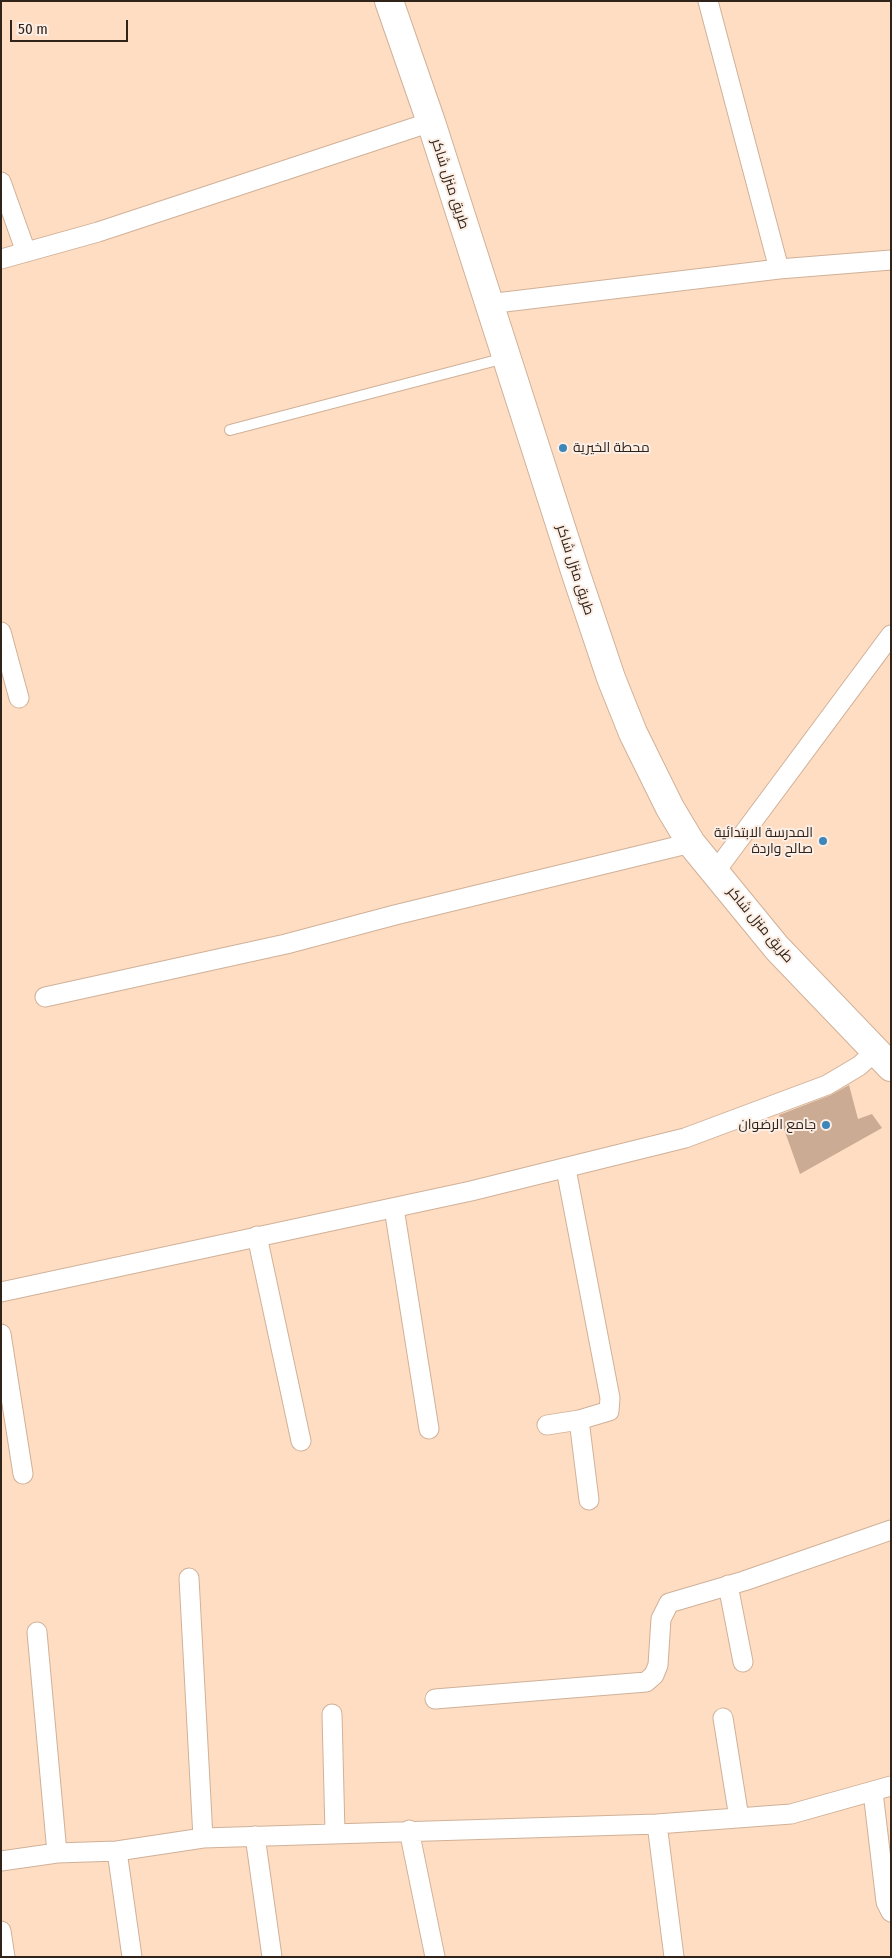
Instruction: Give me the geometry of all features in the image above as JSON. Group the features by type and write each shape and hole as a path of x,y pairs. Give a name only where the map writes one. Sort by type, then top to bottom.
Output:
{"main road":[{"name":"طريق منزل شاكر","path":"389,1 431,122 488,304 611,678 633,733 651,771 691,843 777,948 883,1059"}],"street":[{"path":"708,1 779,269"},
{"path":"1,259 107,229 431,122"},
{"path":"1,182 26,252"},
{"path":"488,304 779,269 891,260"},
{"path":"1,632 19,698"},
{"path":"715,872 773,797 810,743 891,635"},
{"path":"45,997 286,944 395,915 691,843"},
{"path":"1,1292 394,1208 566,1169 620,1153 685,1138 827,1085 859,1066 883,1059"},
{"path":"547,1426 579,1420 609,1411 610,1398 566,1169"},
{"path":"394,1208 429,1429"},
{"path":"257,1236 302,1440"},
{"path":"1,1334 23,1474"},
{"path":"579,1420 589,1500"},
{"path":"435,1699 646,1682 654,1675 658,1665 661,1619 669,1603 891,1530"},
{"path":"189,1578 203,1838"},
{"path":"728,1585 743,1662"},
{"path":"37,1632 57,1853"},
{"path":"332,1714 335,1833"},
{"path":"723,1718 738,1818"},
{"path":"1,1860 57,1853 117,1851 203,1838 410,1830 657,1824 791,1814 882,1789 886,1902 891,1912"},
{"path":"657,1824 674,1957"},
{"path":"410,1830 435,1957"},
{"path":"255,1836 272,1957"},
{"path":"117,1851 132,1957"},
{"path":"1,1931 5,1957"}],"lane":[{"path":"230,430 506,358"}],"building":[{"path":"849,1085 858,1119 872,1114 882,1128 800,1174 779,1115 831,1095"}],"place":[{"name":"محطة الخيرية","path":"563,448"},
{"name":"المدرسة الابتدائية صالح واردة","path":"823,841"},
{"name":"جامع الرضوان","path":"826,1125"}]}
